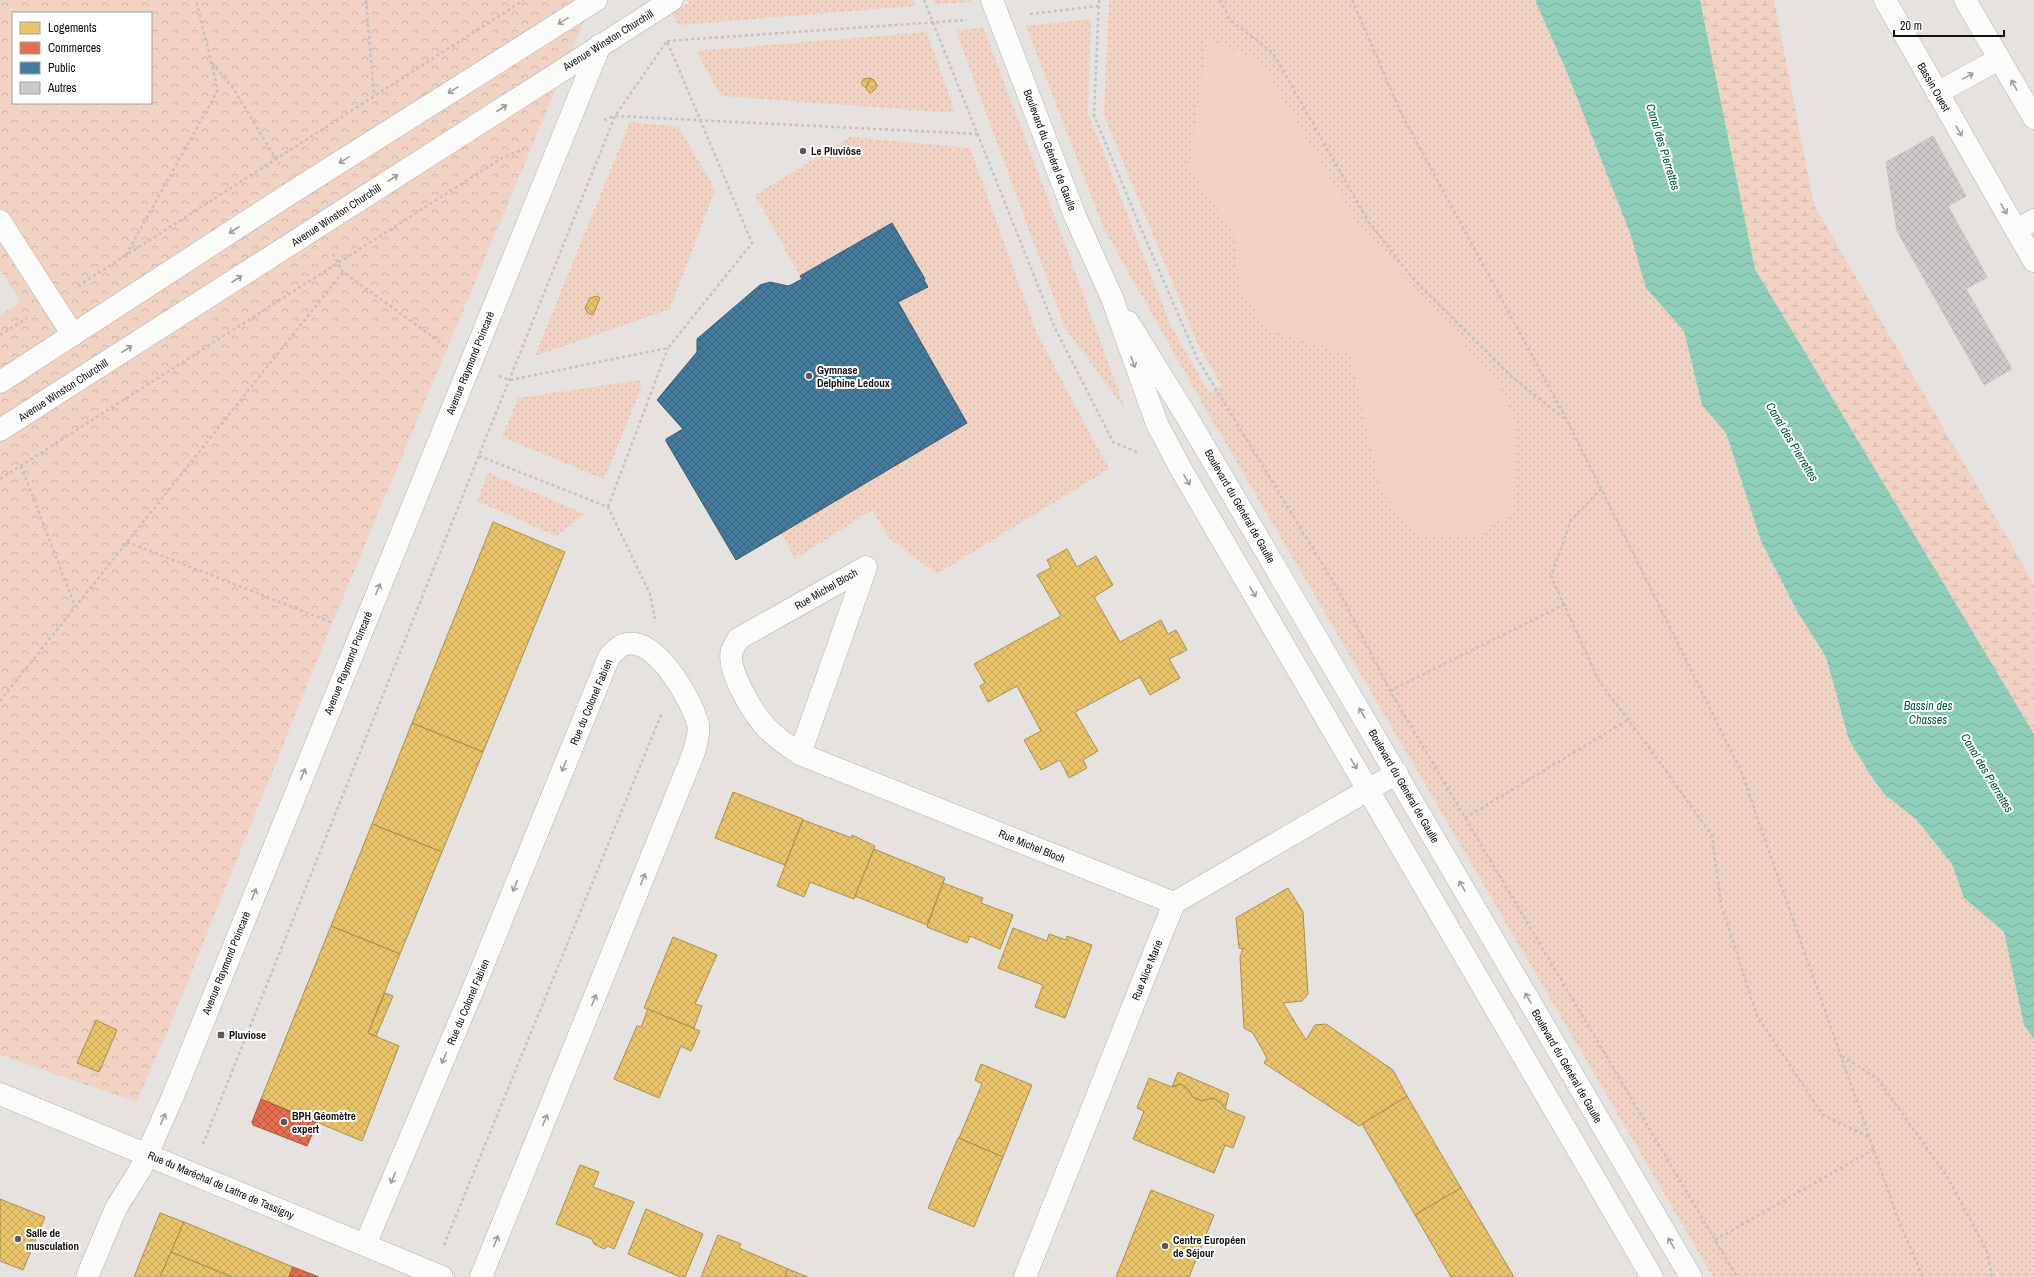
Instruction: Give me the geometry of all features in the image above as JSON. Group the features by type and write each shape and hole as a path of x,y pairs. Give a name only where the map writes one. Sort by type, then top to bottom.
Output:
{"street":[{"path":"0,382 294,191 596,0"},
{"name":"Avenue Winston Churchill","path":"0,430 672,0"},
{"name":"Bassin Ouest","path":"1884,0 1985,175 2025,225"},
{"path":"1966,0 2034,118"},
{"name":"Boulevard du Général de Gaulle","path":"995,9 1075,216 1112,298 1157,424 1182,471 1652,1277"},
{"name":"Avenue Raymond Poincaré","path":"87,1277 116,1208 140,1170 175,1089 600,45"},
{"path":"1938,93 1999,59"},
{"path":"0,220 72,335"},
{"path":"2025,225 2034,261"},
{"name":"Boulevard du Général de Gaulle","path":"1112,298 1160,371 1691,1277"},
{"name":"Rue Michel Bloch","path":"800,754 866,567 738,639 732,651 731,663 735,678 764,726 783,743 800,754 1174,902"},
{"name":"Rue du Colonel Fabien","path":"364,1245 472,992 609,657 623,645 635,644 652,650 663,661 690,704 699,726 694,752 481,1277"},
{"path":"1174,902 1397,773"},
{"name":"Rue Alice Marie","path":"1025,1277 1174,902"},
{"name":"Rue du Maréchal de Lattre de Tassigny","path":"0,1094 437,1275"}],"path":[{"path":"125,256 218,90 196,0"},
{"path":"366,0 374,96"},
{"path":"0,335 524,0"},
{"path":"924,0 1054,326 1112,442 1182,471"},
{"path":"1099,0 1094,115 1197,358 1340,593 1390,691 1737,1277"},
{"path":"1220,0 1230,20 1273,53 1368,221 1414,280 1511,376 1568,422"},
{"path":"1352,0 1402,113 1568,422 1741,771 1842,1055 1898,1219 1923,1277"},
{"path":"667,41 932,22 995,9 1099,6"},
{"path":"192,1173 615,116 667,41"},
{"path":"608,507 668,348 752,243 667,41"},
{"path":"615,116 977,134"},
{"path":"0,479 502,158"},
{"path":"0,701 343,272"},
{"path":"510,380 668,348"},
{"path":"479,456 608,507 650,594 663,661"},
{"path":"21,466 76,606"},
{"path":"1601,488 1571,520 1551,576 1565,604 1599,682 1659,761 1712,836 1721,904 1757,1016 1823,1115 1870,1137"},
{"path":"127,542 360,633"},
{"path":"1390,691 1565,604"},
{"path":"437,1275 675,680"},
{"path":"1465,818 1628,720"},
{"path":"1842,1055 1878,1079 1948,1178 1987,1251 1992,1277"},
{"path":"1715,1240 1874,1149"}],"green space":[{"path":"0,0 593,0 329,631 169,1028 136,1102 0,1055 0,315 21,302 0,270"},
{"path":"692,0 913,0 916,6 679,25 672,13"},
{"path":"934,0 970,0 971,2 935,4"},
{"path":"1109,0 1535,0 1566,70 1630,233 1646,288 1684,331 1702,405 1726,433 1761,541 1797,611 1826,657 1849,740 1873,779 1885,795 1916,819 1952,864 1964,898 2004,932 2024,1025 2034,1039 2034,1277 1713,1277 1200,399 1104,229 1026,26 1091,19 1088,113 1170,324 1209,393 1222,386 1199,347 1104,115"},
{"path":"1700,0 1774,0 1814,205 2034,584 2034,734 1755,269"},
{"path":"983,27 1062,236 1125,409 1065,328 956,31"},
{"path":"927,32 955,113 721,96 696,51"},
{"path":"1207,39 1260,61 1357,223 1497,381 1516,422 1514,511 1477,536 1419,535 1381,492 1350,355 1268,329 1239,287 1234,233 1189,167"},
{"path":"630,122 679,127 715,190 670,309 535,356"},
{"path":"850,137 970,148 1037,334 1109,469 937,574 889,538 872,510 795,559 781,533 967,423 898,302 928,287 924,280 925,279 892,223 800,276 755,195"},
{"path":"641,380 641,389 604,479 502,437 518,398"},
{"path":"488,473 585,514 556,536 477,501"}],"water":[{"name":"Bassin des Chasses","path":"1535,0 1700,0 1755,269 2034,734 2034,1039 2024,1025 2004,932 1964,898 1952,864 1916,819 1885,795 1873,779 1849,740 1826,657 1797,611 1761,541 1726,433 1702,405 1684,331 1646,288 1630,233 1566,70"}],"building: Logements":[{"path":"870,78 874,80 877,85 875,90 870,93 866,88"},
{"path":"870,78 866,88 861,83 864,79"},
{"path":"597,296 600,298 593,315 588,313 585,308 590,298"},
{"path":"493,522 565,552 483,752 412,723"},
{"path":"1067,549 1077,567 1096,556 1113,585 1094,597 1120,642 1161,620 1168,634 1176,630 1187,650 1169,659 1180,678 1150,695 1140,677 1075,712 1098,751 1083,760 1087,768 1069,778 1060,760 1041,770 1024,740 1041,731 1017,686 988,702 980,686 985,683 974,664 1061,616 1037,575 1051,568 1047,560"},
{"path":"412,723 483,752 442,852 372,824"},
{"path":"733,792 803,819 785,865 715,838"},
{"path":"803,820 852,838 852,835 875,846 854,899 810,882 804,897 777,886"},
{"path":"372,824 442,852 400,954 331,926"},
{"path":"874,849 945,878 927,925 855,896"},
{"path":"943,883 983,898 981,903 1013,915 1000,949 970,936 967,943 927,927"},
{"path":"1288,888 1303,912 1308,994 1302,1001 1283,1003 1306,1040 1315,1025 1326,1024 1393,1070 1407,1096 1359,1126 1264,1063 1267,1058 1253,1033 1244,1028 1240,957 1243,949 1239,948 1236,918"},
{"path":"331,926 400,954 368,1033 399,1046 362,1141 261,1099"},
{"path":"1013,928 1047,941 1049,934 1066,940 1067,936 1092,945 1065,1018 1035,1007 1043,985 998,968"},
{"path":"673,937 717,955 695,1004 702,1006 694,1028 644,1008"},
{"path":"385,993 393,996 376,1036 368,1033"},
{"path":"648,1009 700,1031 691,1051 681,1046 659,1098 614,1079 637,1026 641,1027"},
{"path":"96,1020 117,1030 99,1072 77,1063"},
{"path":"981,1064 1032,1085 1003,1157 959,1138 982,1084 975,1080"},
{"path":"1178,1072 1229,1094 1225,1109 1221,1103 1213,1098 1202,1101 1193,1097 1185,1086 1179,1084 1172,1087"},
{"path":"1149,1078 1172,1087 1181,1084 1187,1088 1193,1097 1202,1101 1213,1098 1221,1103 1225,1109 1245,1117 1233,1148 1225,1145 1214,1173 1133,1139 1144,1111 1137,1108"},
{"path":"1407,1096 1461,1188 1415,1215 1362,1124"},
{"path":"958,1138 1003,1157 974,1227 928,1208"},
{"path":"580,1165 599,1172 593,1187 634,1202 614,1249 608,1246 604,1249 594,1244 592,1239 556,1224"},
{"path":"1461,1188 1514,1277 1451,1277 1415,1215"},
{"name":"Centre Européen de Séjour","path":"1151,1190 1214,1215 1189,1277 1116,1277"},
{"name":"Salle de musculation","path":"0,1199 45,1217 23,1270 0,1261"},
{"path":"646,1209 703,1234 685,1277 680,1277 628,1254"},
{"path":"160,1213 184,1222 160,1277 134,1277"},
{"path":"184,1222 293,1267 289,1277 232,1277 171,1252"},
{"path":"718,1235 741,1244 739,1248 788,1269 785,1277 701,1277"},
{"path":"171,1252 232,1277 160,1277"},
{"path":"788,1269 808,1277 785,1277"}],"building: Commerces":[{"name":"BPH Géomètre expert","path":"261,1099 317,1123 307,1146 253,1125 252,1122"},
{"path":"293,1267 319,1277 289,1277"}],"building: Public":[{"name":"Gymnase Delphine Ledoux","path":"892,223 925,279 924,280 928,287 898,302 967,423 736,560 666,441 666,439 683,429 657,400 697,352 697,339 760,285 770,282 788,286 791,285 802,279 800,276"}],"building: Autres":[{"path":"1933,136 1966,196 1948,206 1987,277 1966,289 2012,369 1984,385 1897,231 1886,162"}],"place":[{"name":"Le Pluviôse","path":"803,151"},
{"name":"Gymnase Delphine Ledoux","path":"809,376"},
{"name":"Pluviose","path":"221,1035"},
{"name":"BPH Géomètre expert","path":"284,1122"},
{"name":"Salle de musculation","path":"18,1239"},
{"name":"Centre Européen de Séjour","path":"1165,1246"}],"water label":[{"name":"Canal des Pierrettes","path":"1663,147"},
{"name":"Canal des Pierrettes","path":"1792,442"},
{"name":"Canal des Pierrettes","path":"1987,773"}]}
